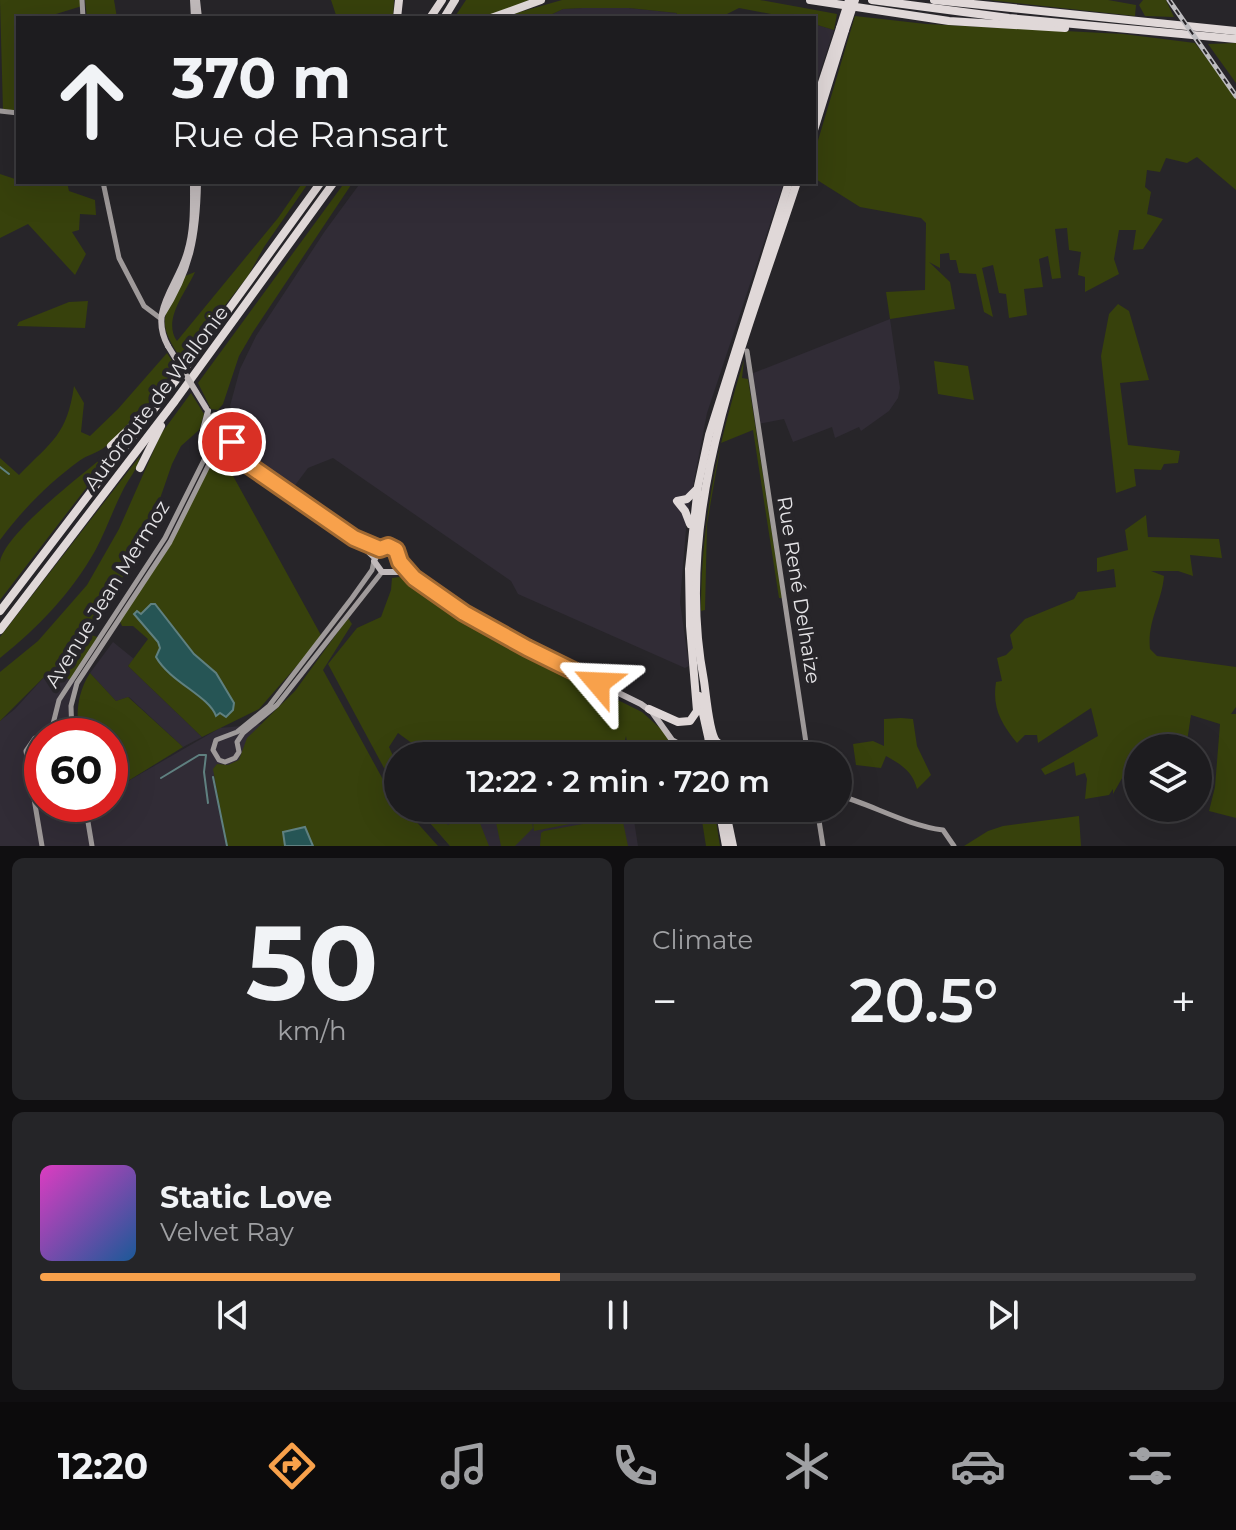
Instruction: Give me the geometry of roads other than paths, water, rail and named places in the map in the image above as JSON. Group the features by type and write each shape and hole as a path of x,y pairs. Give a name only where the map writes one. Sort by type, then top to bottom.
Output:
{"highway":[{"path":"497,16 541,0"},
{"path":"810,0 979,24 1068,28 1081,25"},
{"path":"816,123 852,0"},
{"path":"872,0 1081,25 1236,39"},
{"path":"934,0 1236,31"},
{"path":"816,102 843,29"},
{"name":"Autoroute de Wallonie","path":"0,611 320,184"},
{"name":"Autoroute de Wallonie","path":"0,630 175,401 333,184"},
{"path":"709,742 697,633 698,553 705,486 715,436 793,184"},
{"path":"649,709 678,722 690,721 697,710 689,609 692,532 698,486 709,435 793,184"},
{"path":"745,341 747,351"},
{"path":"111,446 163,397"},
{"path":"140,468 175,401"},
{"path":"692,532 689,518 677,501 692,496 698,486"},
{"path":"694,676 709,742"},
{"path":"722,822 726,846"},
{"path":"728,822 733,846"}],"main road":[{"path":"196,184 198,213 192,253 185,274 160,318 162,335 210,411 228,417 235,424 236,434 232,442 220,448"},
{"path":"210,411 203,430 208,444 234,453 354,538 382,572 414,578"},
{"path":"232,442 234,453"},
{"path":"354,538 380,549"},
{"path":"374,559 380,549 388,546 396,550 400,562 414,578 464,613 649,709 676,742"},
{"path":"393,572 400,562"}],"street":[{"path":"103,184 119,258 144,306 160,318"},
{"name":"Rue René Delhaize","path":"747,351 806,742"},
{"name":"Avenue Jean Mermoz","path":"54,718 59,700 165,538 204,459 208,444"},
{"name":"Avenue Jean Mermoz","path":"71,718 77,683 170,542 220,448"},
{"path":"230,736 239,749 235,758 225,762 214,754 214,743 257,717 278,696 357,590 374,559"},
{"path":"237,742 243,733 277,705 382,572"},
{"path":"852,799 943,830 954,846"},
{"path":"38,822 42,846"},
{"path":"88,822 92,846"},
{"path":"819,822 823,846"}],"water":[{"path":"155,604 194,654 216,673 234,703 233,710 226,717 220,713 216,716 206,702 170,674 156,657 160,648 158,642 134,614 137,611 141,614"},
{"path":"305,827 313,846 285,846 283,832"}],"waterway":[{"path":"0,467 9,474"},
{"path":"161,778 199,755 206,755 204,772 208,803"},
{"path":"213,777 227,846"}],"railway":[{"path":"1169,0 1236,96"}]}
